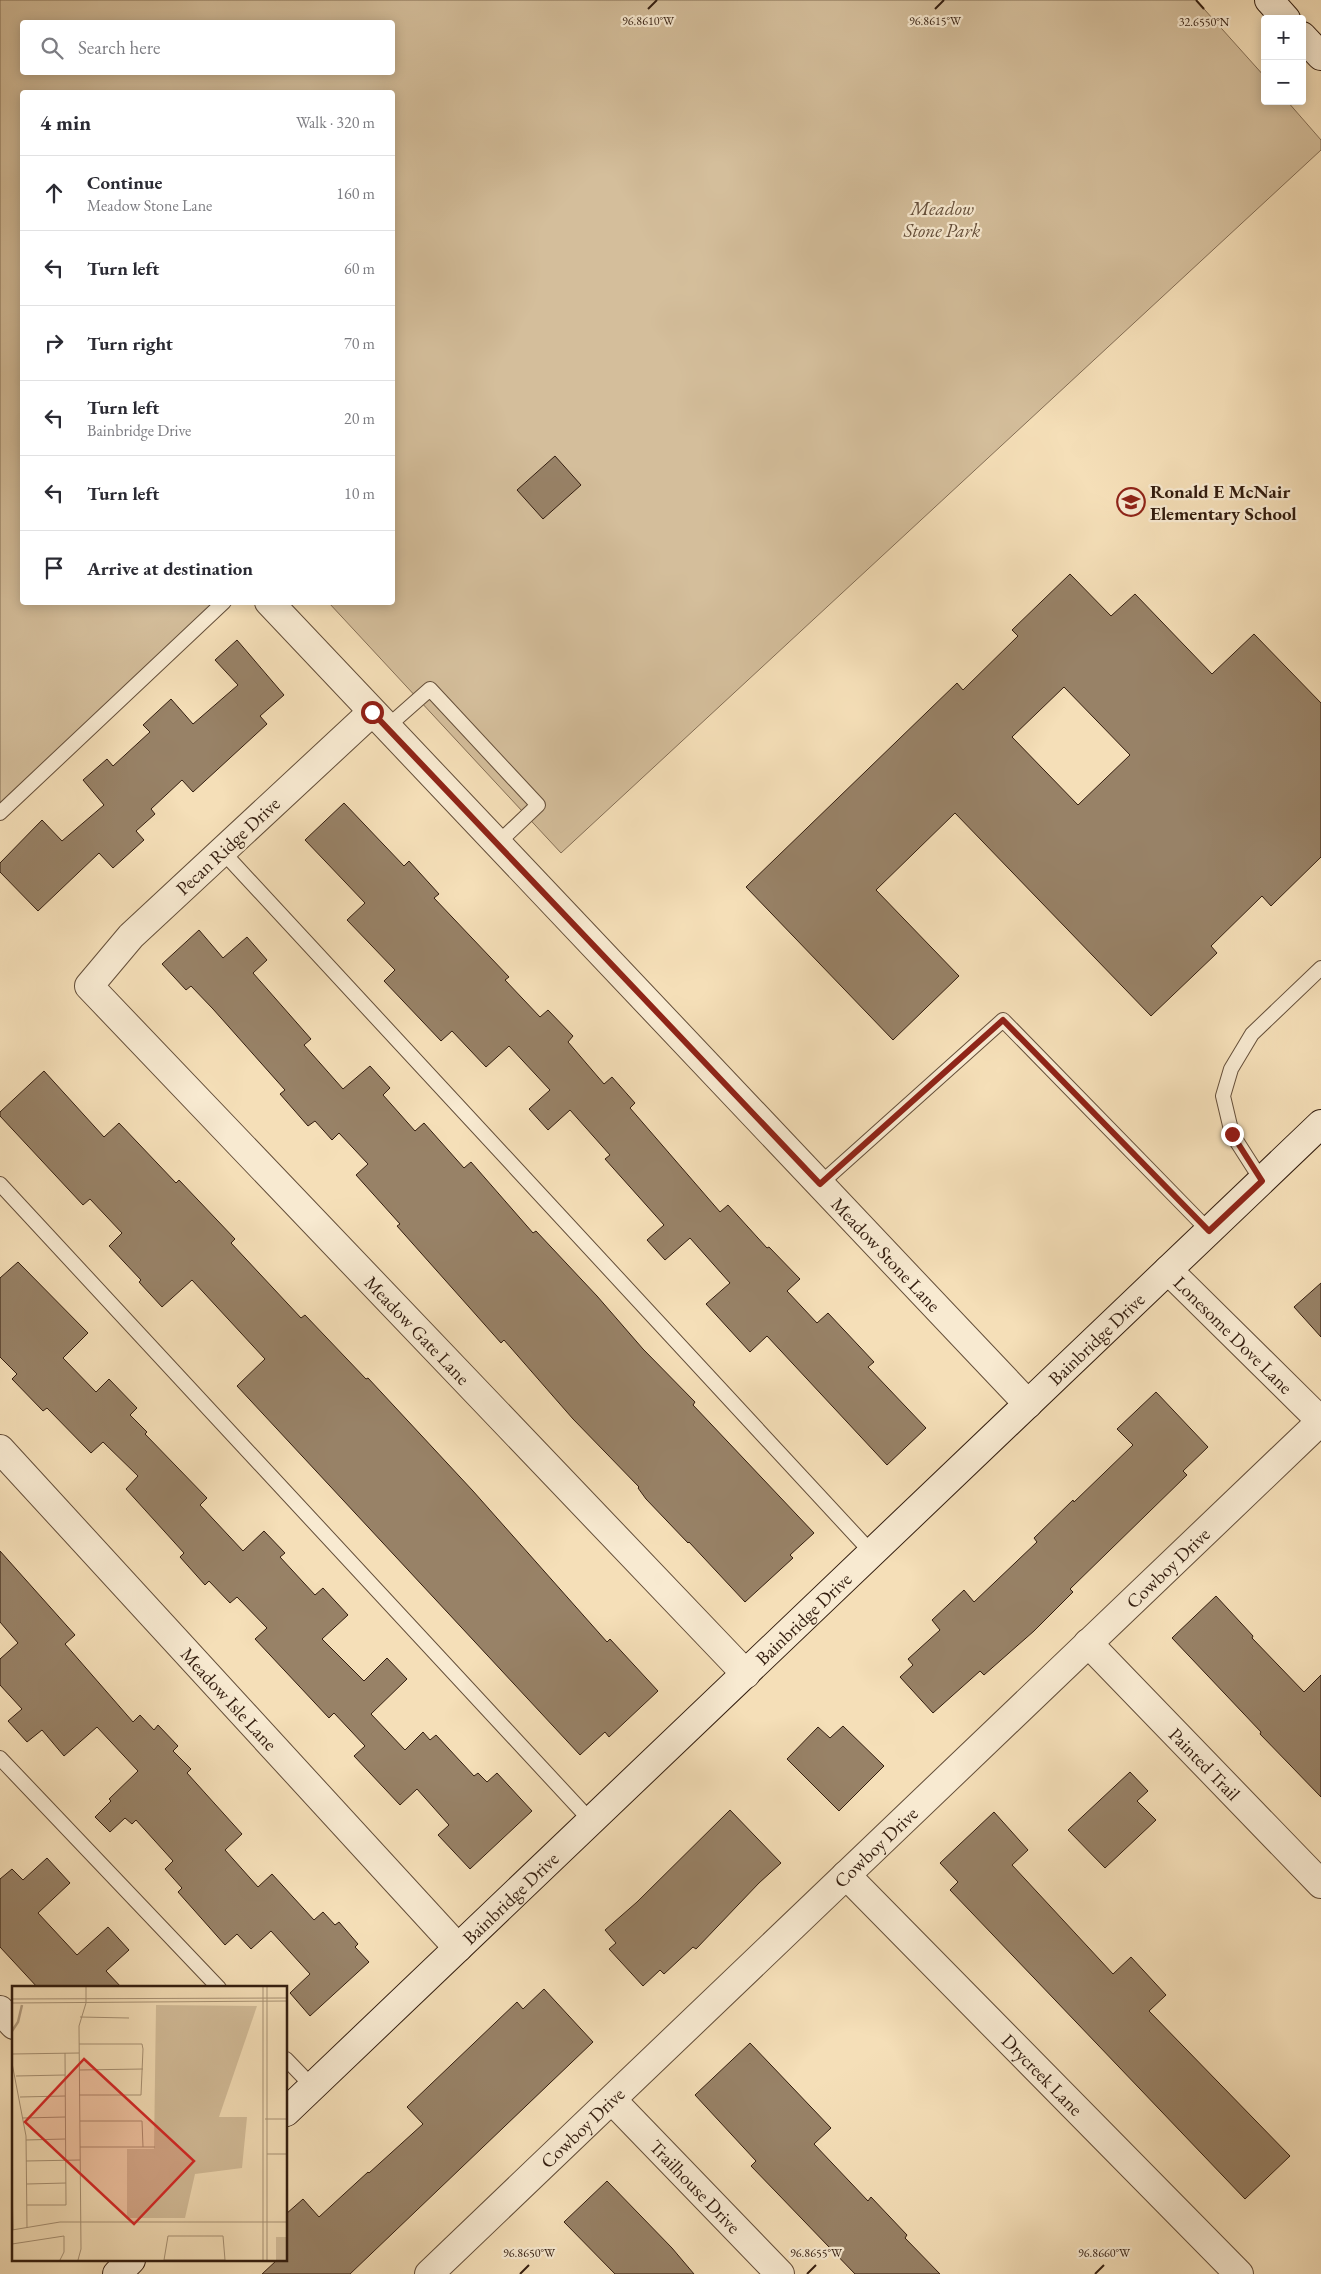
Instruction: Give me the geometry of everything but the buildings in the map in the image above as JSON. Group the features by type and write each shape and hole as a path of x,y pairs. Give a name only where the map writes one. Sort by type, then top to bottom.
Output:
{"street":[{"path":"1269,0 1282,15"},
{"path":"1306,40 1321,56"},
{"name":"Meadow Stone Lane","path":"272,605 1028,1404"},
{"name":"Pecan Ridge Drive","path":"89,986 131,936 222,851 379,719"},
{"name":"Meadow Gate Lane","path":"89,986 746,1674"},
{"name":"Bainbridge Drive","path":"288,2110 1321,1124"},
{"name":"Lonesome Dove Lane","path":"1168,1270 1321,1421"},
{"name":"Cowboy Drive","path":"429,2274 1321,1421"},
{"name":"Meadow Isle Lane","path":"0,1450 458,1948"},
{"name":"Painted Trail","path":"1088,1643 1321,1884"},
{"name":"Drycreek Lane","path":"846,1875 1239,2274"},
{"path":"0,2010 12,2024"},
{"name":"Trailhouse Drive","path":"612,2100 780,2274"},
{"path":"117,2274 129,2262"}],"lane":[{"path":"0,813 221,605"},
{"path":"379,719 430,689 538,805 497,844"},
{"path":"222,851 872,1552"},
{"path":"1262,1181 1232,1134 1223,1096 1230,1069 1252,1034 1321,968"},
{"path":"820,1184 1003,1020 1209,1231"},
{"path":"0,1184 591,1821"},
{"path":"0,1758 217,1986"},
{"path":"288,2061 313,2087"}],"green space":[{"name":"Meadow Stone Park","path":"0,0 1196,0 1261,73 1261,105 1290,105 1321,140 1321,150 561,853 331,605 395,605 395,90 20,90 20,605 226,605 0,812"}],"place":[{"name":"Ronald E McNair Elementary School","path":"1131,502"}],"route":[{"path":"372,712 820,1184 1003,1020 1209,1231 1262,1181 1232,1134"}]}
